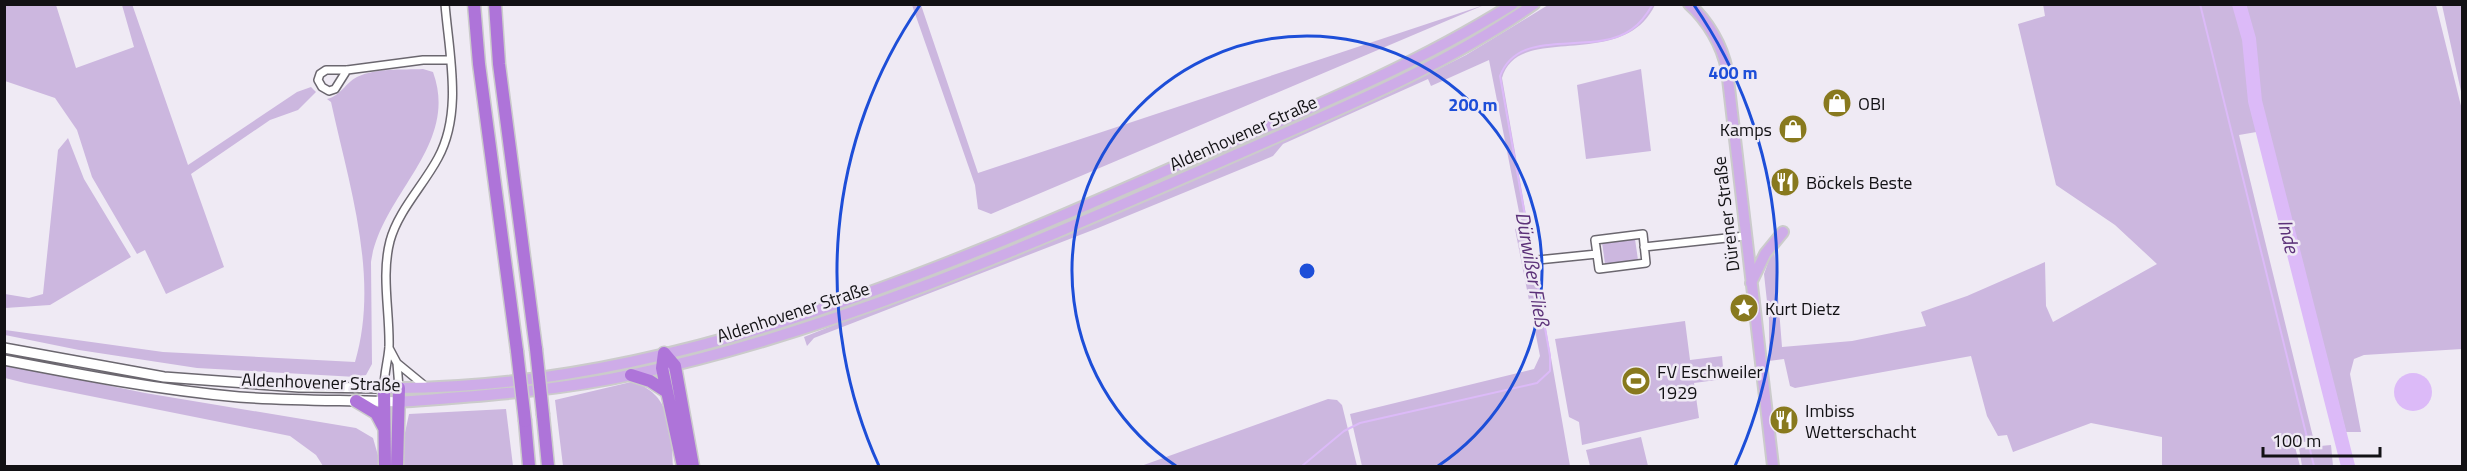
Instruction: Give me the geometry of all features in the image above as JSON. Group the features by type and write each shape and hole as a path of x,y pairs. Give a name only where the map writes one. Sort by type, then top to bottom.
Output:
{"highway":[{"path":"474,4 479,64 517,351 529,466"},
{"path":"495,4 499,64 536,350 548,466"},
{"path":"664,353 693,466"},
{"path":"668,367 667,392 683,466"},
{"path":"631,375 650,381 667,392"},
{"path":"384,388 386,466"},
{"path":"397,466 399,388"},
{"path":"356,401 376,413 384,429"},
{"path":"546,442 554,466"}],"main road":[{"name":"Aldenhovener Straße","path":"4,348 174,378 289,387 384,388 427,387 531,377 664,353 803,316 935,269 1379,78 1458,39 1513,4"},
{"name":"Aldenhovener Straße","path":"4,360 213,394 300,401 399,402 536,390 668,367 844,316 1092,218 1387,88 1464,50 1534,4"},
{"name":"Dürener Straße","path":"1689,5 1711,32 1725,58 1773,466"},
{"path":"1751,283 1765,254 1783,232"}],"street":[{"path":"384,388 389,348 387,255 397,224 445,143 452,113 446,4"},
{"path":"347,70 423,60 450,60"},
{"path":"1643,234 1644,247 1646,263 1599,269 1595,240 1643,234"},
{"path":"1644,247 1745,236"},
{"path":"1538,260 1597,254"},
{"path":"389,348 397,363 427,387"},
{"path":"397,363 399,388"}],"shaded area":[{"path":"132,4 188,165 297,92 311,87 316,92 298,110 270,120 191,174 224,267 166,294 145,250 137,254 92,177 77,130 55,98 5,81 5,5 56,5 76,68 134,47 122,5"},
{"path":"2043,4 2436,5 2462,110 2462,349 2364,355 2354,359 2350,374 2361,432 2346,432 2268,130 2239,135 2313,437 2312,441 2294,443 2300,466 2162,466 2162,437 2091,423 2013,452 2007,435 1998,436 1987,416 1971,356 1795,388 1790,386 1784,359 1769,361 1769,320 1764,274 1774,246 1782,347 1852,341 1926,326 1921,312 1967,296 2045,262 2046,306 2053,322 2157,264 2115,225 2056,185 2018,24 2045,16"},
{"path":"912,5 921,5 978,173 1484,5 991,214 978,209 975,185"},
{"path":"1548,5 1655,5 1640,25 1619,37 1596,43 1528,52 1512,61 1502,78 1570,466 1362,466 1350,414 1534,369 1540,356 1515,229 1522,227 1489,60 1431,86 1428,79 1283,144 1273,156 1098,228 814,338 807,346 804,337 1094,221 1388,94 1466,55"},
{"path":"2442,5 2462,5 2462,96"},
{"path":"423,69 433,72 438,99 436,123 428,147 378,237 371,262 372,364 366,375 356,377 197,368 79,350 5,335 5,330 163,352 355,362 362,330 363,265 353,199 331,102 327,99 364,74 389,70"},
{"path":"1641,69 1651,151 1586,159 1577,85"},
{"path":"68,138 84,179 131,257 50,305 5,308 5,294 29,298 43,294 58,150"},
{"path":"1635,239 1638,260 1605,264 1602,242"},
{"name":"FV Eschweiler 1929","path":"1685,321 1690,360 1722,356 1724,379 1694,383 1699,418 1582,445 1579,422 1569,417 1555,339"},
{"path":"4,364 145,393 356,428 373,438 381,466 323,466 316,455 290,436 5,378"},
{"path":"2413,373 2420,374 2426,379 2431,385 2431,399 2426,405 2420,410 2413,411 2406,410 2400,405 2395,399 2394,392 2395,385 2400,379 2406,374"},
{"path":"631,382 654,394 662,404 670,427 673,466 563,466 555,400"},
{"path":"1328,399 1337,400 1342,405 1357,466 1141,466"},
{"path":"506,409 513,466 404,466 403,442 409,414"},
{"path":"1641,437 1648,466 1590,466 1586,450"},
{"path":"2331,445 2333,466 2302,466 2299,448"}],"waterway":[{"name":"Dürwißer Fließ","path":"1302,466 1344,431 1360,423 1537,383 1550,371 1550,356 1500,76 1510,60 1524,51 1540,46 1598,41 1616,37 1638,24 1653,4"},
{"path":"2200,4 2314,466"},
{"name":"Inde","path":"2239,4 2249,39 2255,101 2348,466"}],"place":[{"name":"OBI","path":"1837,103"},
{"name":"Kamps","path":"1793,129"},
{"name":"Böckels Beste","path":"1785,182"},
{"name":"Kurt Dietz","path":"1744,308"},
{"name":"FV Eschweiler 1929","path":"1636,381"},
{"name":"Imbiss Wetterschacht","path":"1784,420"}]}
